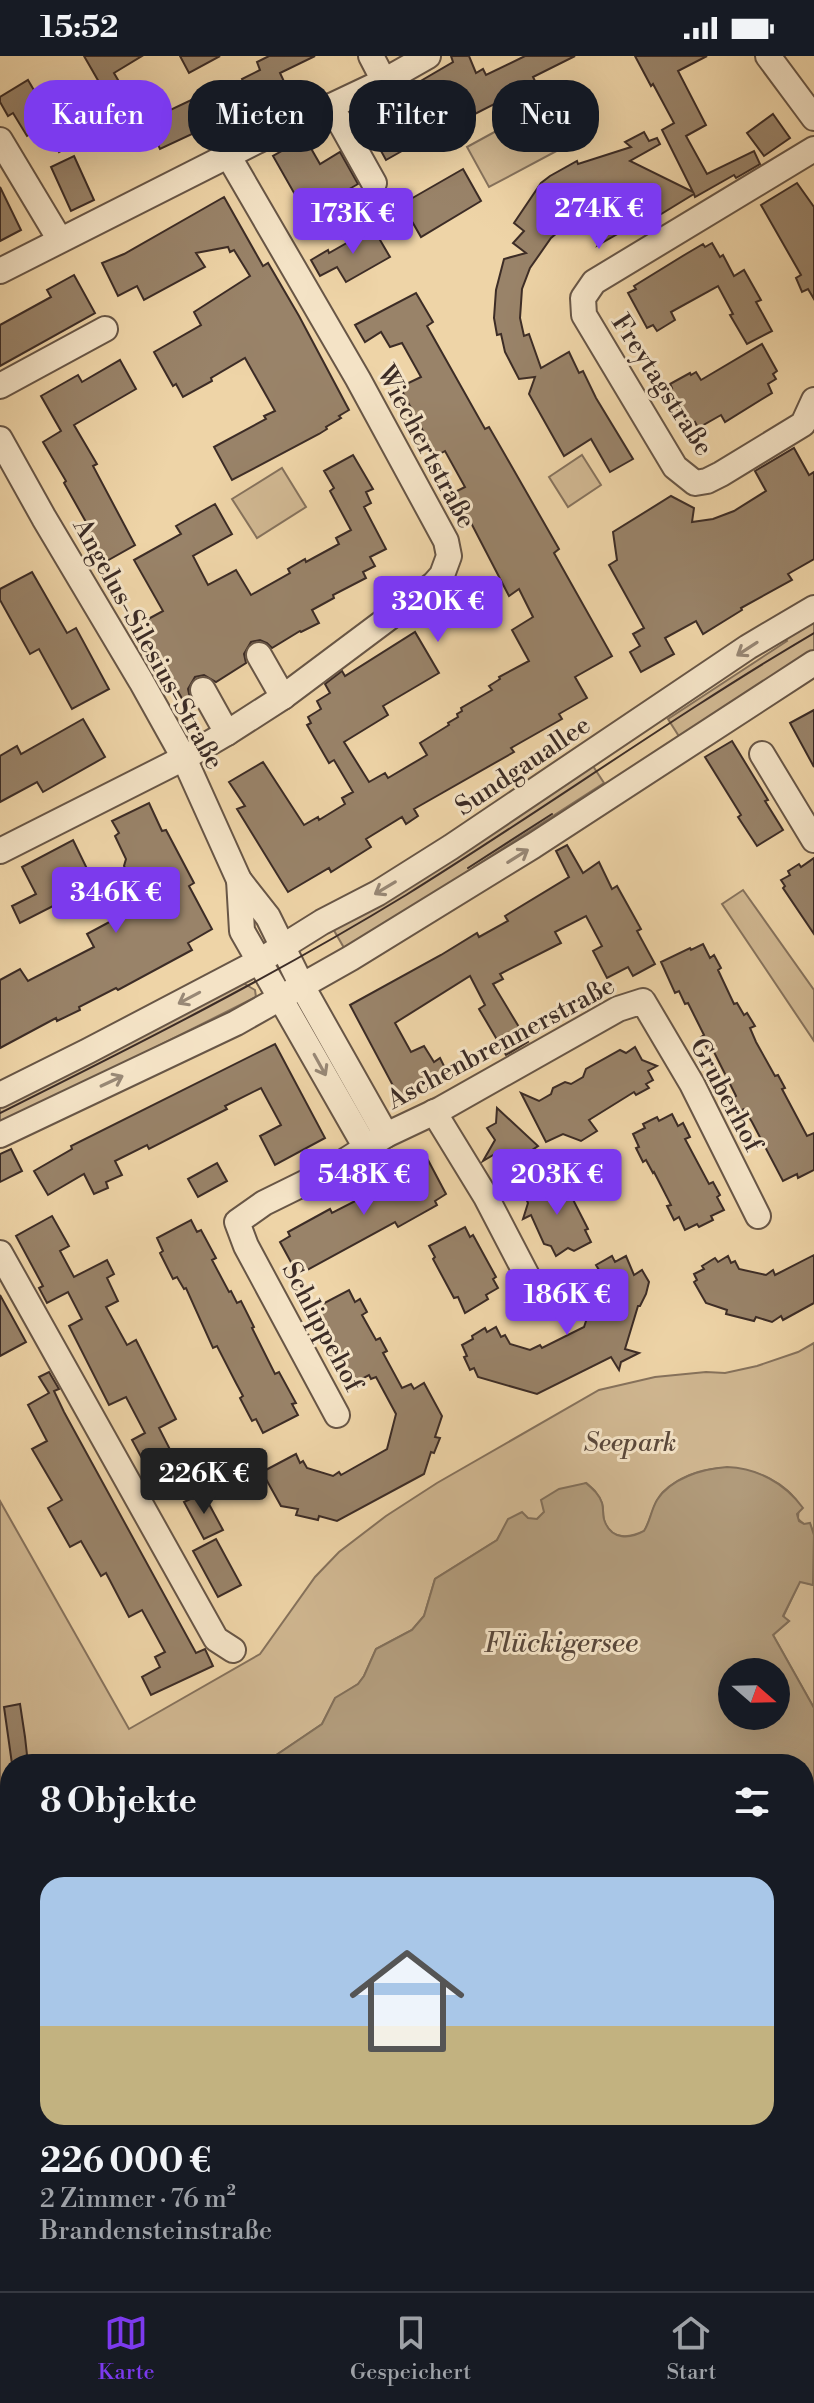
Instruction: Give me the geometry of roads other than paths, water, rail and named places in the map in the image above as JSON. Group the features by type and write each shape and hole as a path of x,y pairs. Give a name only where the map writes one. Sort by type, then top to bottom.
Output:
{"street":[{"path":"371,56 383,80"},
{"path":"386,80 428,56"},
{"path":"768,56 814,118"},
{"path":"333,110 374,183"},
{"path":"0,140 60,240"},
{"name":"Freytagstraße","path":"814,149 594,282 583,298 584,315 675,467 695,483 721,474 803,424 814,400"},
{"path":"0,271 239,152"},
{"name":"Wiechertstraße","path":"0,851 184,758 279,699 434,584 442,575 449,556 449,550 358,379 229,157"},
{"path":"0,386 105,329"},
{"name":"Angelus-Silesius-Straße","path":"0,439 184,758 239,880 268,917"},
{"name":"Sundgauallee","path":"0,1095 258,962 322,922 378,893 748,647 814,608"},
{"path":"256,658 279,699"},
{"path":"0,1135 236,1023 302,986 510,861 814,663"},
{"path":"207,688 231,730"},
{"path":"762,754 814,840"},
{"name":"Angelus-Silesius-Straße","path":"239,880 242,931 258,962"},
{"name":"Aschenbrennerstraße","path":"268,917 376,1142"},
{"path":"258,962 376,1142"},
{"name":"Aschenbrennerstraße","path":"237,1222 264,1203 329,1171 618,1009 643,1001"},
{"name":"Gruberhof","path":"643,1001 692,1084 758,1216"},
{"path":"434,1112 486,1197 534,1289"},
{"name":"Schlippehof","path":"237,1222 246,1246 337,1415"},
{"path":"0,1253 216,1639 233,1650"}],"water":[{"name":"Flückigersee","path":"727,1467 749,1470 770,1478 788,1491 803,1508 797,1514 799,1521 810,1523 814,1535 813,1585 800,1582 783,1616 789,1621 773,1635 786,1658 718,1658 718,1730 790,1730 790,1665 814,1708 814,1754 278,1754 322,1724 335,1698 358,1684 364,1676 376,1649 412,1630 424,1616 435,1579 497,1540 508,1519 522,1512 528,1518 537,1519 544,1512 541,1500 559,1489 586,1483 601,1500 608,1528 617,1535 633,1536 644,1531 663,1492 688,1476"}],"tram line":[{"path":"0,1113 103,1062 357,925 814,633"},
{"path":"468,868 552,814"}],"park label":[{"name":"Seepark","path":"630,1443"}]}
